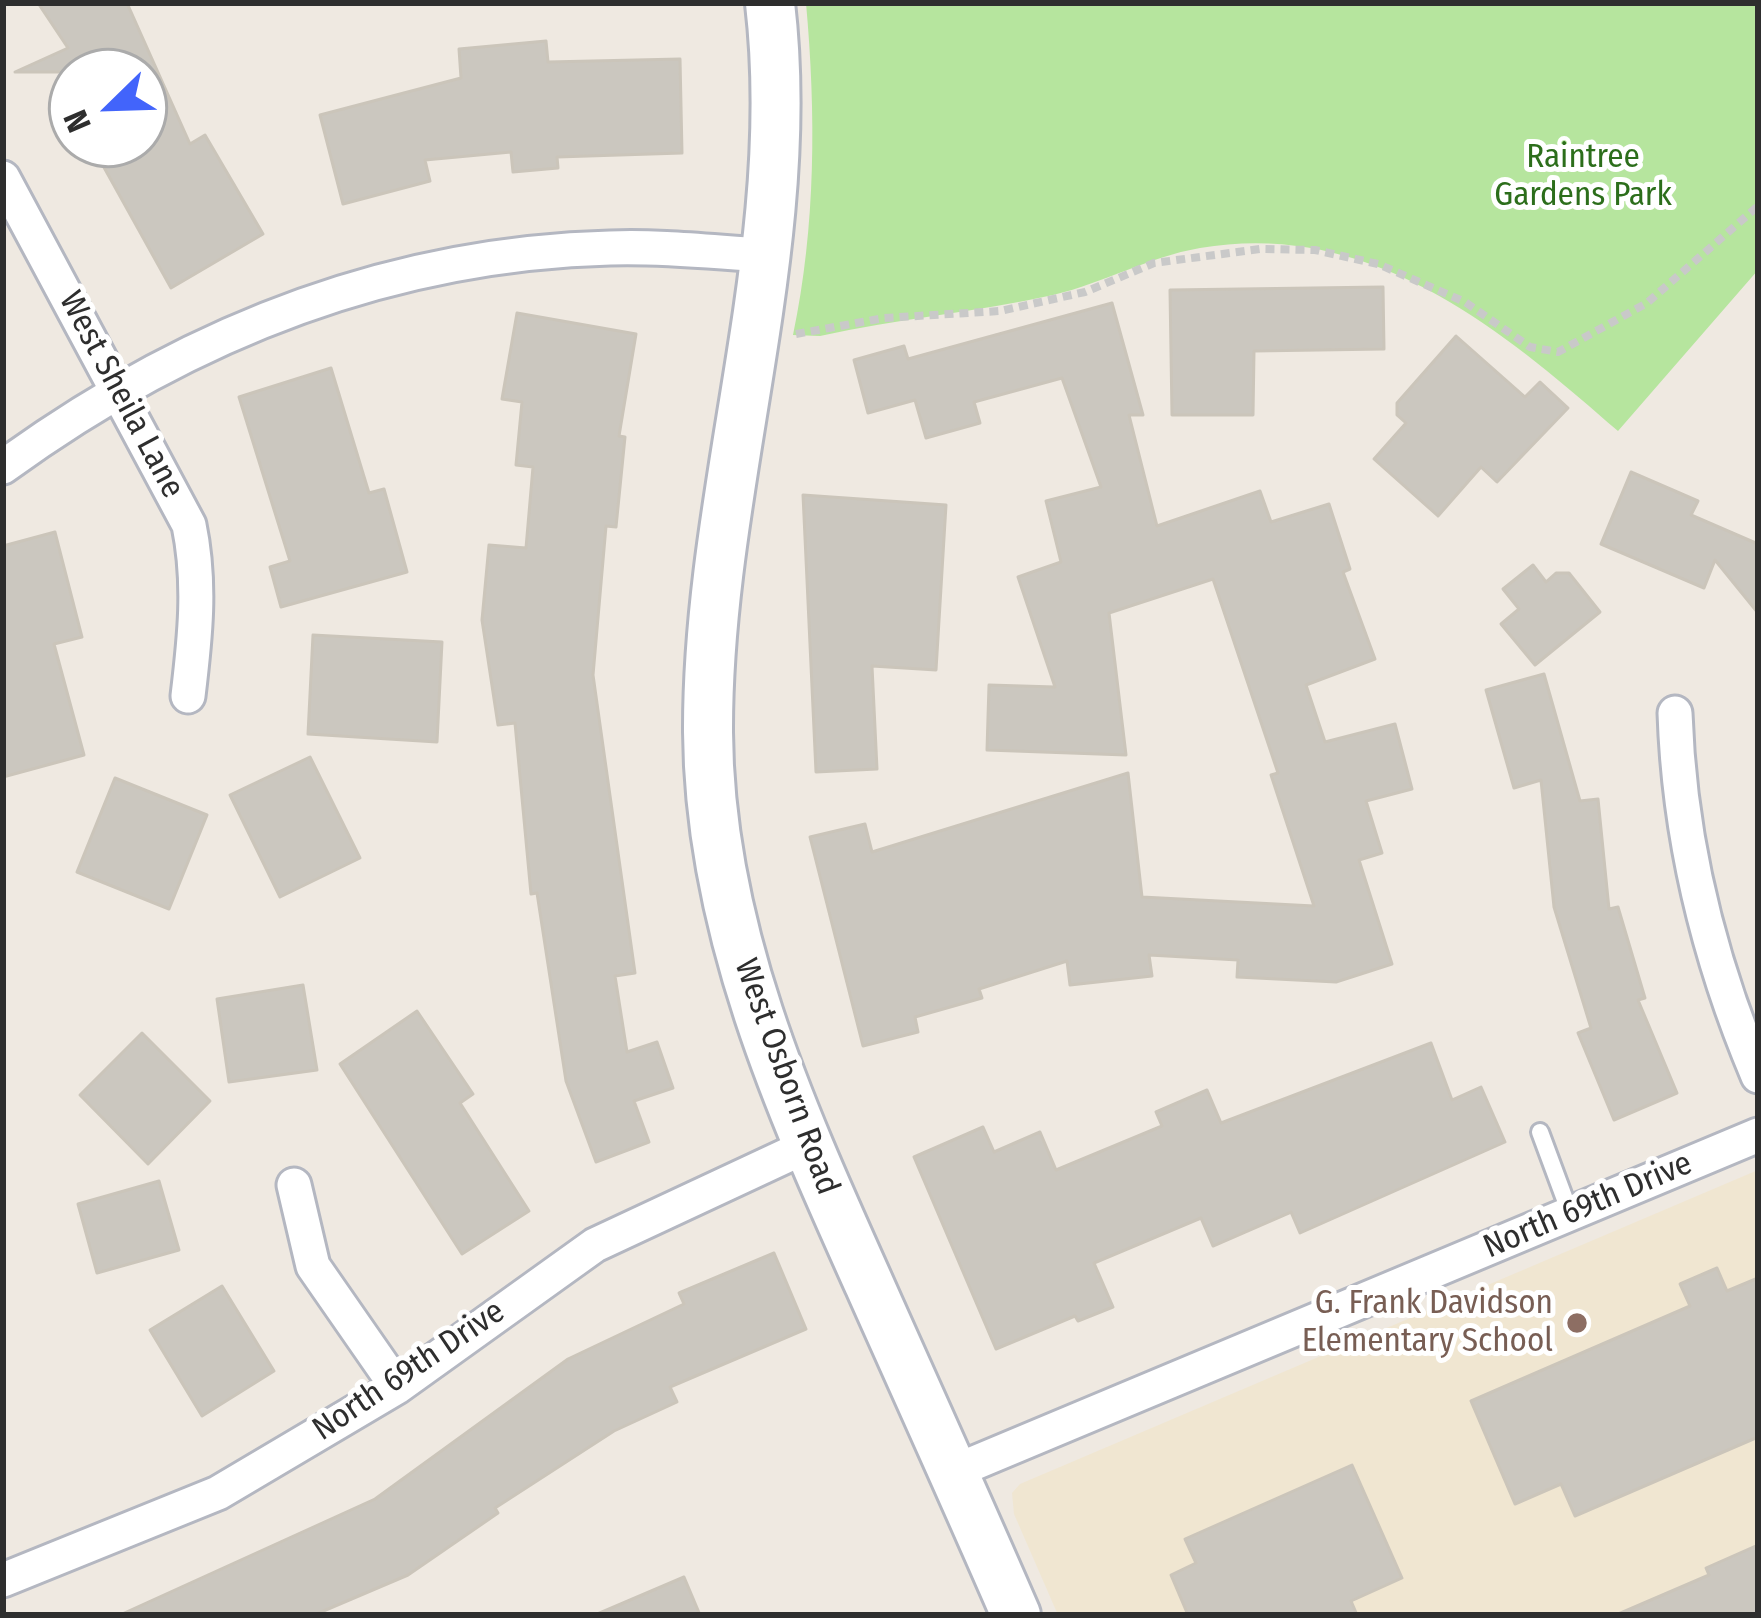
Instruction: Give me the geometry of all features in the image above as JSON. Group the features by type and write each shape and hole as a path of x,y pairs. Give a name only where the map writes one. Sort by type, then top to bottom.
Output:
{"street":[{"name":"West Osborn Road","path":"770,3 773,164 712,604 708,737 716,843 738,950 807,1146 1016,1615"},
{"name":"West Sheila Lane","path":"3,178 189,525 196,560 197,622 188,696"},
{"path":"3,466 119,389 245,326 348,287 498,258 612,248 764,255"},
{"path":"1676,713 1683,826 1704,915 1758,1076"},
{"name":"North 69th Drive","path":"953,1472 1758,1136"},
{"name":"North 69th Drive","path":"3,1580 218,1493 397,1387 595,1245 807,1146"},
{"path":"294,1185 313,1266 397,1387"}],"lane":[{"path":"1540,1132 1570,1213"}],"path":[{"path":"800,334 884,318 1000,311 1085,292 1154,263 1260,248 1315,250 1378,264 1465,302 1530,347 1558,352 1647,303 1758,206"}],"shaded area":[{"name":"G. Frank Davidson Elementary School","path":"1758,1170 1758,1615 1058,1615 1014,1514 1012,1493 1020,1484"}],"green space":[{"name":"Raintree Gardens Park","path":"806,3 1758,3 1758,270 1618,431 1526,354 1428,290 1375,266 1320,250 1262,243 1200,248 1162,257 1053,295 820,336 793,335 812,169"}],"building":[{"path":"38,3 127,3 147,48 68,48"},
{"path":"546,41 548,62 680,59 682,153 557,157 558,168 513,172 511,152 425,160 430,181 343,204 320,115 461,78 459,49"},
{"path":"48,57 48,72 15,72"},
{"path":"168,95 190,144 205,135 263,234 171,288 104,168 168,168"},
{"path":"1383,287 1384,349 1254,351 1253,415 1172,415 1170,290"},
{"path":"1112,303 1143,415 1129,415 1157,526 1260,491 1271,522 1329,504 1350,569 1343,572 1375,659 1306,685 1325,742 1395,724 1412,789 1366,801 1382,853 1359,860 1392,964 1336,982 1237,977 1238,960 1149,955 1152,976 1070,985 1067,961 979,989 982,998 915,1017 918,1032 863,1046 810,837 865,824 872,852 1128,773 1142,897 1314,906 1271,775 1278,773 1213,579 1109,613 1126,755 987,750 989,685 1055,687 1018,577 1061,562 1046,501 1101,487 1062,378 974,402 980,423 926,438 915,400 868,413 854,360 904,346 908,359"},
{"path":"517,313 636,334 619,436 625,437 616,527 606,526 593,675 635,973 615,976 627,1052 657,1042 673,1088 634,1101 649,1142 596,1162 566,1081 537,893 531,894 515,723 498,725 482,620 489,545 526,548 533,467 516,465 522,402 502,399"},
{"path":"1456,336 1525,397 1540,382 1568,408 1497,482 1481,467 1438,516 1374,459 1406,423 1397,415 1397,403"},
{"path":"331,368 369,493 384,489 407,572 281,607 270,567 290,561 239,397"},
{"path":"1631,472 1698,501 1691,515 1758,544 1758,613 1715,560 1704,588 1601,544"},
{"path":"803,495 946,505 936,670 872,666 877,769 816,772"},
{"path":"55,532 82,637 54,644 84,755 3,777 3,546"},
{"path":"1533,565 1546,582 1556,573 1569,573 1600,612 1535,665 1501,624 1519,609 1503,589"},
{"path":"313,635 442,642 437,742 308,734"},
{"path":"1544,674 1580,801 1598,799 1609,909 1618,907 1645,998 1638,1000 1677,1093 1614,1120 1578,1033 1591,1028 1554,907 1541,780 1514,788 1486,690"},
{"path":"310,757 360,858 280,897 230,795"},
{"path":"115,778 207,815 169,909 77,872"},
{"path":"303,985 317,1070 229,1082 217,999"},
{"path":"417,1011 473,1094 460,1103 529,1211 462,1254 340,1064"},
{"path":"142,1033 210,1101 148,1164 80,1095"},
{"path":"1431,1043 1452,1100 1481,1087 1505,1142 1300,1233 1291,1212 1213,1246 1201,1218 1094,1263 1113,1307 1078,1321 1075,1316 996,1349 914,1157 983,1127 994,1152 1040,1132 1056,1170 1162,1126 1156,1112 1207,1090 1221,1123"},
{"path":"159,1181 179,1250 97,1273 78,1204"},
{"path":"774,1253 806,1329 670,1387 677,1402 614,1431 495,1508 498,1513 408,1575 314,1615 120,1615 375,1499 568,1359 684,1304 679,1293"},
{"path":"1717,1268 1727,1291 1758,1278 1758,1437 1575,1516 1561,1484 1515,1504 1471,1401 1690,1306 1680,1284"},
{"path":"222,1286 274,1371 202,1416 150,1330"},
{"path":"1352,1465 1402,1578 1351,1601 1357,1615 1188,1615 1171,1575 1196,1563 1185,1539"},
{"path":"1758,1545 1758,1615 1616,1615 1709,1575 1706,1568"},
{"path":"684,1577 700,1615 595,1615"}],"place":[{"name":"G. Frank Davidson Elementary School","path":"1577,1323"}]}
